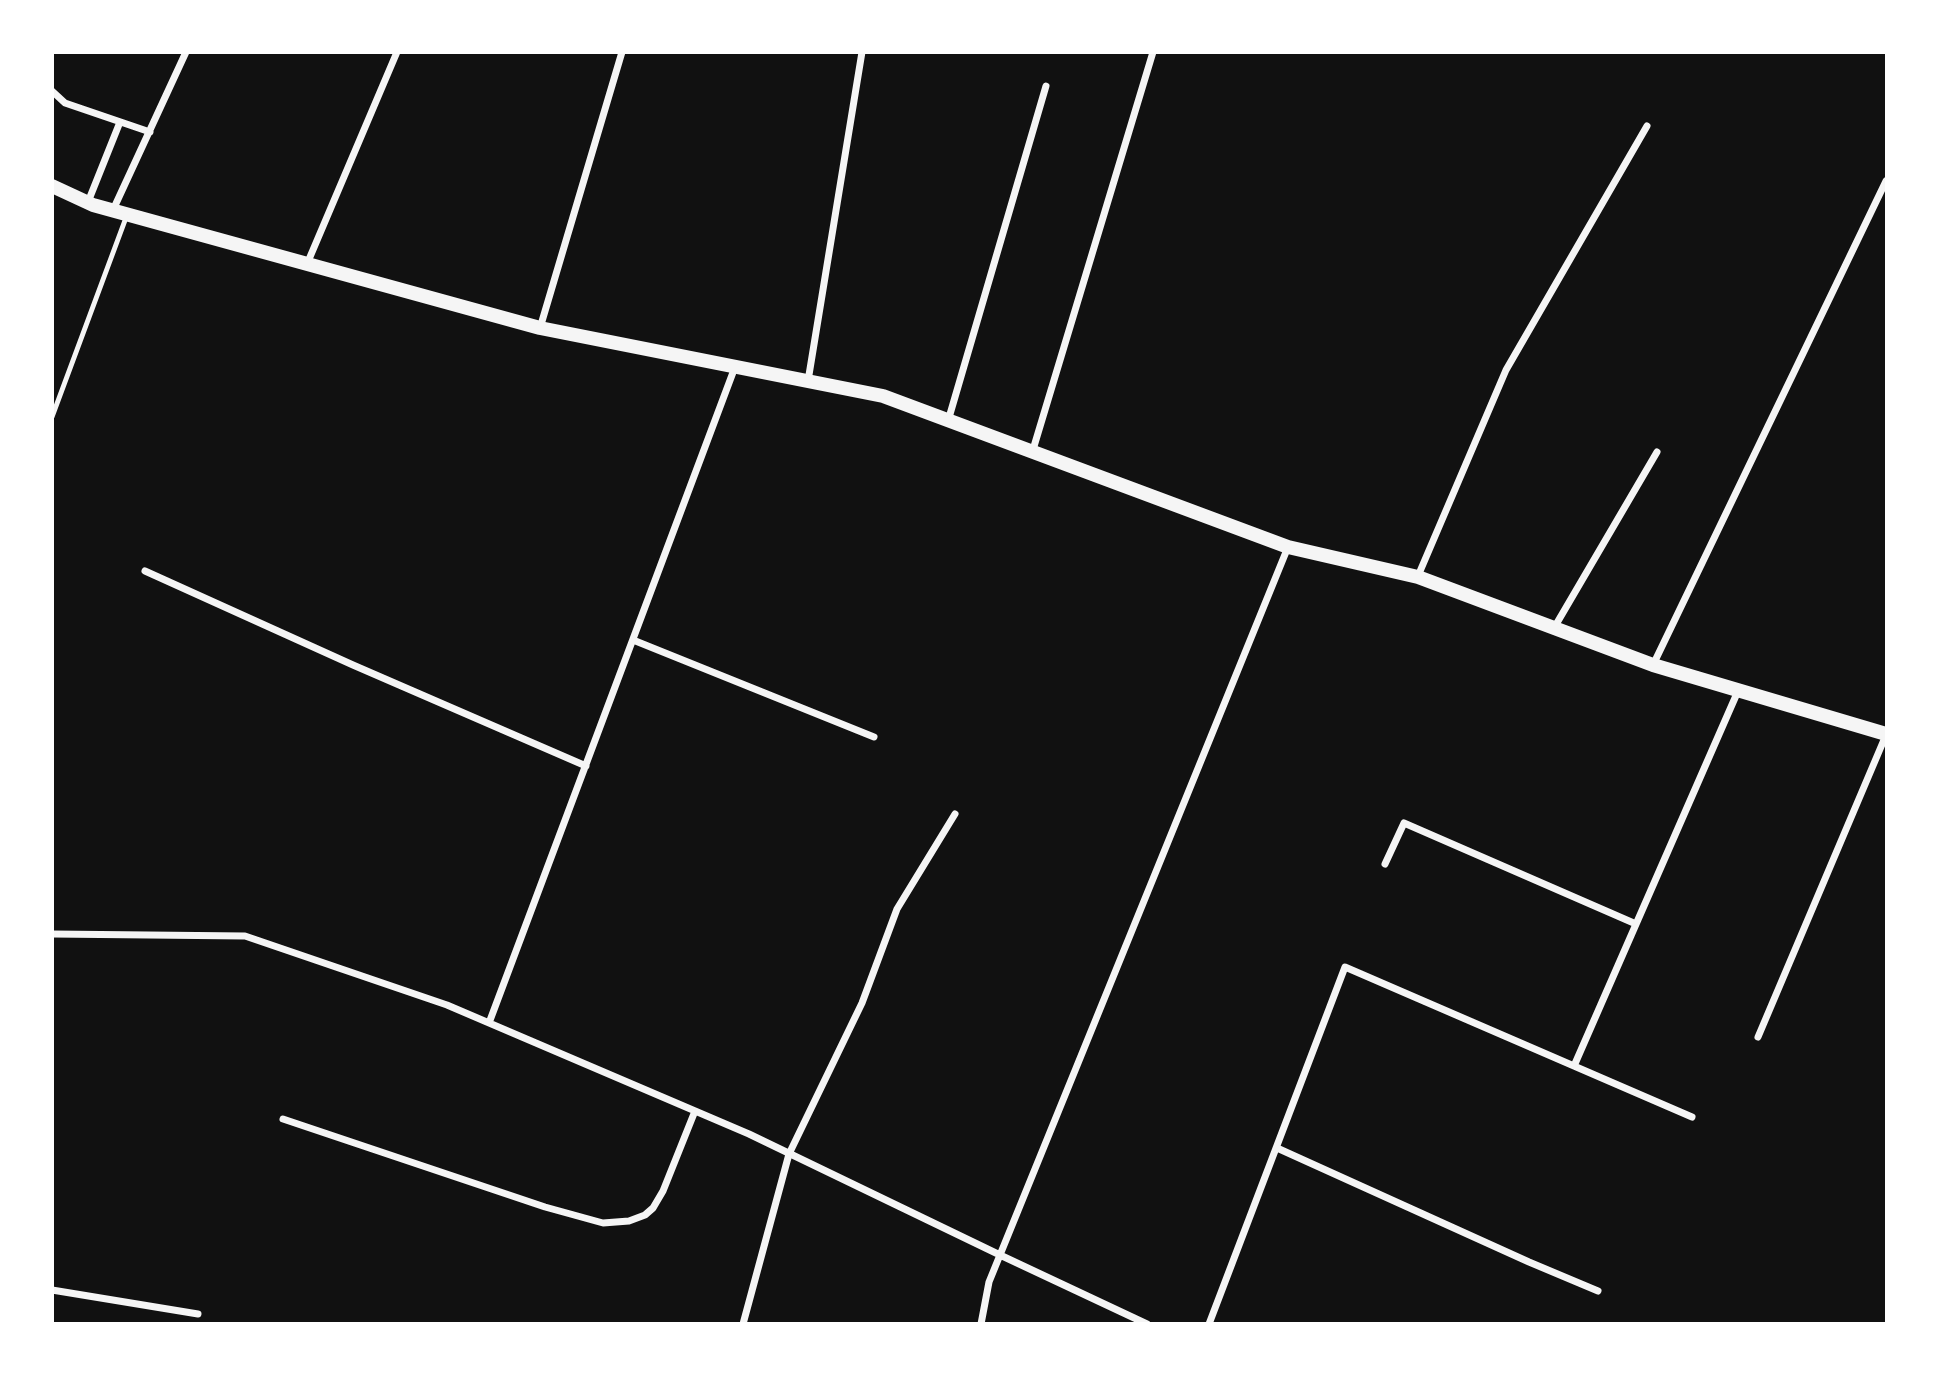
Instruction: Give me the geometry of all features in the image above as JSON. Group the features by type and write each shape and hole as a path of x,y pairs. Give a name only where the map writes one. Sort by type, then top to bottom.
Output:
{"main road":[{"path":"52,186 88,203 120,213 540,328 883,396 1288,547 1418,577 1653,665 1886,734"}],"street":[{"path":"120,213 150,132 186,52"},
{"path":"307,264 397,52"},
{"path":"540,328 622,52"},
{"path":"808,382 862,52"},
{"path":"1032,453 1153,52"},
{"path":"947,421 1046,86"},
{"path":"52,92 65,103 150,132"},
{"path":"88,203 120,121"},
{"path":"1418,577 1506,370 1647,126"},
{"path":"1653,665 1886,181"},
{"path":"489,1023 735,367"},
{"path":"1554,628 1657,452"},
{"path":"981,1324 989,1282 1288,547"},
{"path":"145,571 586,766"},
{"path":"633,639 874,737"},
{"path":"1574,1066 1739,690"},
{"path":"1758,1037 1886,734"},
{"path":"743,1324 789,1154 862,1003 897,909 955,814"},
{"path":"1385,864 1404,823 1636,925"},
{"path":"52,934 245,936 447,1005 695,1111 1147,1324"},
{"path":"1209,1324 1346,967 1692,1117"},
{"path":"283,1119 603,1223 629,1221 645,1215 653,1208 663,1191 695,1111"},
{"path":"1276,1148 1598,1292"},
{"path":"52,1290 198,1314"}],"lane":[{"path":"52,418 120,213"}]}
